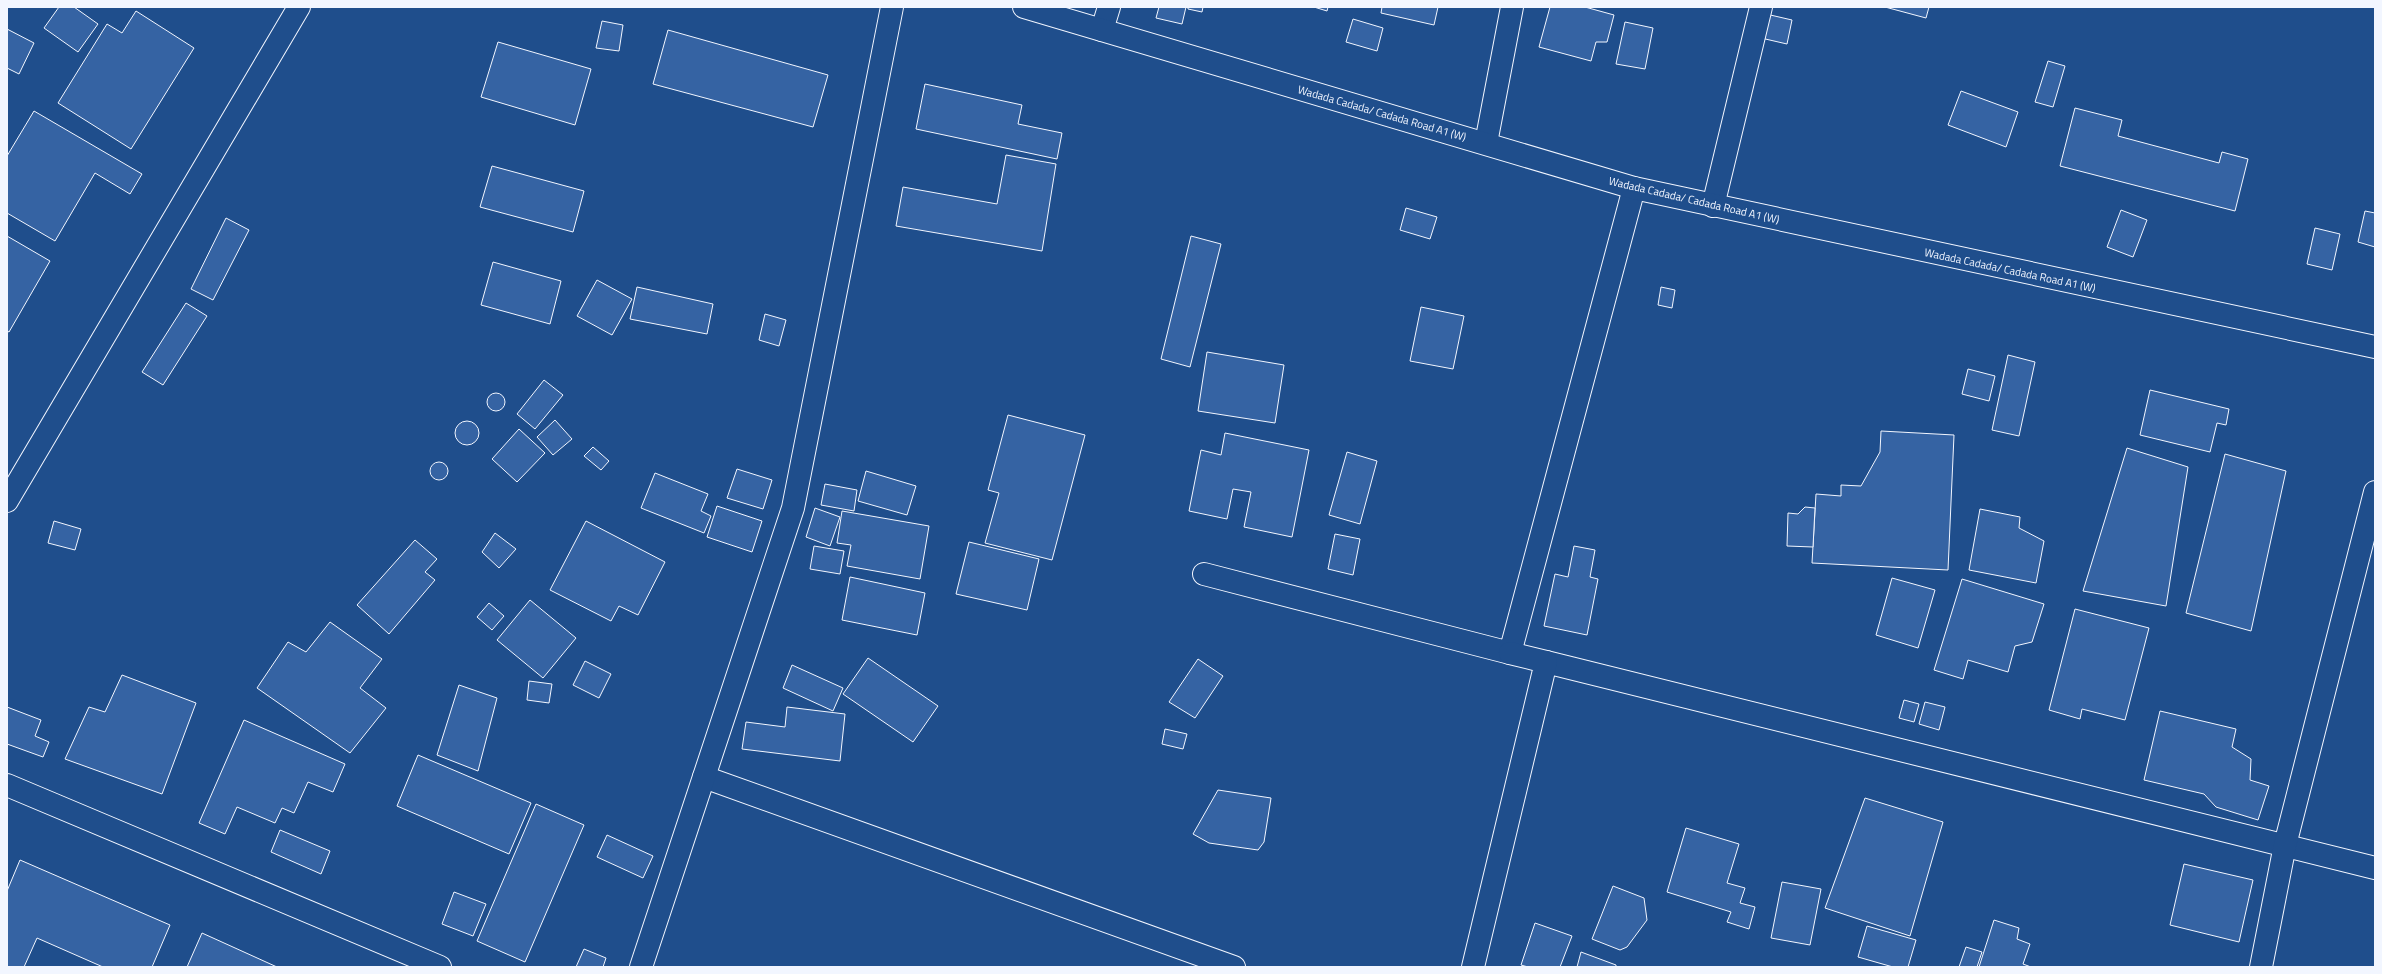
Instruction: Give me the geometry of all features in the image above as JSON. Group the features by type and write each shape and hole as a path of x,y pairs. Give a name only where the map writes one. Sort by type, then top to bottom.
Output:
{"street":[{"path":"7,501 299,7"},
{"path":"641,967 793,508 892,7"},
{"name":"Wadada Cadada/ Cadada Road A1 (W)","path":"1024,7 1634,188 2375,348"},
{"path":"1102,30 1109,7"},
{"path":"1486,143 1512,7"},
{"path":"1713,206 1761,7"},
{"path":"1510,652 1634,188"},
{"path":"2261,967 2285,845 2375,492"},
{"path":"1204,574 1546,662 2375,868"},
{"path":"1473,967 1546,662"},
{"path":"704,777 1234,967"},
{"path":"7,785 440,967"}],"building":[{"path":"59,7 74,7 98,24 78,52 44,28"},
{"path":"1159,7 1186,7 1182,24 1156,18"},
{"path":"1188,7 1203,7 1202,12 1188,9"},
{"path":"1314,7 1328,7 1327,11"},
{"path":"1382,7 1438,7 1434,25 1381,13"},
{"path":"1550,7 1585,7 1614,15 1607,42 1596,42 1591,61 1539,47"},
{"path":"1885,7 1929,7 1926,18"},
{"path":"136,11 194,48 131,149 58,103 107,24 122,33"},
{"path":"1766,14 1792,20 1787,44 1761,38"},
{"path":"1353,19 1383,28 1377,51 1346,42"},
{"path":"602,21 623,25 619,51 596,48"},
{"path":"1625,22 1653,28 1645,69 1616,64"},
{"path":"7,29 34,43 19,74 7,68"},
{"path":"668,30 828,75 813,127 653,84"},
{"path":"498,42 591,69 575,125 481,97"},
{"path":"2048,61 2065,66 2053,107 2035,102"},
{"path":"925,84 1022,105 1018,124 1062,133 1057,159 916,129"},
{"path":"1961,91 2018,112 2006,147 1948,125"},
{"path":"2075,108 2122,120 2118,136 2219,163 2222,152 2248,159 2235,211 2060,166"},
{"path":"34,111 142,174 130,194 95,173 55,241 7,213 7,156"},
{"path":"1006,155 1056,164 1042,251 896,226 903,187 997,204"},
{"path":"492,166 584,191 573,232 480,207"},
{"path":"1406,208 1437,217 1430,239 1400,230"},
{"path":"2121,210 2147,220 2133,257 2107,247"},
{"path":"2365,211 2375,213 2375,247 2358,242"},
{"path":"226,218 249,230 213,300 191,289"},
{"path":"2315,228 2340,234 2332,270 2307,264"},
{"path":"7,236 50,261 9,332 7,331"},
{"path":"1191,236 1221,244 1190,367 1161,359"},
{"path":"493,262 561,281 550,324 481,305"},
{"path":"597,280 632,299 612,335 577,316"},
{"path":"637,287 713,304 707,334 630,319"},
{"path":"1661,287 1675,290 1672,308 1658,305"},
{"path":"186,303 207,316 163,385 142,372"},
{"path":"1421,307 1464,316 1453,369 1410,361"},
{"path":"765,314 786,320 779,346 759,340"},
{"path":"1207,352 1284,365 1275,423 1198,411"},
{"path":"2008,355 2035,362 2019,436 1992,430"},
{"path":"1968,369 1995,376 1989,401 1962,394"},
{"path":"544,380 563,395 535,429 517,414"},
{"path":"2150,390 2229,409 2226,425 2217,423 2210,452 2140,435"},
{"path":"492,393 500,393 505,398 503,409 500,411 492,411 487,406 487,398"},
{"path":"1008,415 1085,435 1052,560 985,543 999,493 988,490"},
{"path":"555,420 572,439 553,455 537,437"},
{"path":"467,421 475,425 479,433 475,441 467,445 459,441 455,433 459,425"},
{"path":"519,429 545,453 517,482 492,459"},
{"path":"1881,431 1954,435 1948,570 1812,563 1816,494 1841,496 1841,485 1861,486 1880,452"},
{"path":"1225,433 1309,450 1292,537 1244,527 1251,492 1233,489 1227,519 1189,511 1201,450 1221,455"},
{"path":"593,447 609,461 601,470 584,456"},
{"path":"2127,448 2188,467 2166,606 2083,591"},
{"path":"1347,452 1377,461 1360,524 1329,515"},
{"path":"2225,454 2286,471 2251,631 2186,613"},
{"path":"439,462 445,465 448,471 445,477 439,480 433,477 430,471 433,465"},
{"path":"737,469 772,480 763,509 727,498"},
{"path":"866,471 916,486 907,515 858,501"},
{"path":"655,473 708,494 701,511 711,516 704,533 641,508"},
{"path":"825,484 857,490 854,511 821,505"},
{"path":"717,506 762,521 752,552 707,537"},
{"path":"1805,507 1815,508 1813,547 1787,546 1788,513 1798,514"},
{"path":"815,508 840,517 830,546 806,537"},
{"path":"1980,509 2020,517 2019,528 2044,541 2036,583 1969,570"},
{"path":"842,511 929,526 920,579 847,566 851,545 837,543"},
{"path":"54,521 81,529 75,550 48,543"},
{"path":"586,521 665,562 638,615 619,606 611,621 550,590"},
{"path":"495,533 516,549 499,568 482,552"},
{"path":"1335,534 1360,539 1353,575 1328,569"},
{"path":"415,540 437,559 425,572 435,580 389,634 357,605"},
{"path":"969,542 1039,559 1027,610 956,594"},
{"path":"814,546 844,551 840,574 810,569"},
{"path":"1574,546 1595,550 1590,577 1598,579 1587,635 1544,626 1555,574 1568,577"},
{"path":"850,577 925,593 917,635 842,620"},
{"path":"1892,578 1935,590 1918,648 1876,635"},
{"path":"1962,579 2044,604 2032,642 2015,646 2008,672 1968,660 1963,679 1934,670"},
{"path":"530,600 576,638 543,678 497,640"},
{"path":"489,603 504,616 492,630 477,617"},
{"path":"2075,609 2149,628 2125,720 2082,709 2080,719 2049,710"},
{"path":"330,622 382,659 360,688 386,708 350,753 257,688 288,642 306,652"},
{"path":"868,658 938,706 913,742 843,694"},
{"path":"1198,659 1223,676 1195,718 1169,702"},
{"path":"585,661 611,674 599,698 573,685"},
{"path":"792,665 843,688 833,711 783,688"},
{"path":"122,675 196,703 162,794 65,759 89,707 105,712"},
{"path":"529,681 552,684 549,703 527,700"},
{"path":"459,685 497,698 478,771 437,755"},
{"path":"1904,700 1919,704 1914,722 1899,718"},
{"path":"1925,702 1945,707 1939,730 1919,724"},
{"path":"7,707 41,720 35,736 49,742 43,757 7,744"},
{"path":"787,707 845,714 840,761 742,749 746,722 785,727"},
{"path":"2160,711 2236,729 2232,747 2251,759 2250,780 2269,786 2258,820 2216,807 2204,794 2144,780"},
{"path":"244,720 345,764 333,792 308,782 294,813 282,808 275,823 237,807 225,834 199,823"},
{"path":"1165,729 1187,734 1183,749 1162,744"},
{"path":"418,755 531,803 509,854 397,806"},
{"path":"1218,790 1271,798 1264,842 1258,850 1209,843 1193,834"},
{"path":"1865,798 1943,822 1910,936 1825,908"},
{"path":"536,804 584,825 525,962 477,941"},
{"path":"1686,828 1739,844 1727,883 1745,888 1740,903 1755,907 1749,929 1727,922 1731,912 1667,892"},
{"path":"280,830 330,851 321,874 271,852"},
{"path":"607,835 653,856 643,878 597,857"},
{"path":"20,860 170,925 152,967 103,967 37,938 24,967 7,967 7,891"},
{"path":"2184,864 2253,880 2239,942 2170,925"},
{"path":"1782,882 1821,889 1810,945 1771,938"},
{"path":"1613,886 1644,898 1647,920 1627,947 1620,950 1592,939"},
{"path":"454,892 486,904 473,936 442,924"},
{"path":"1994,920 2019,928 2017,939 2030,944 2023,964 2031,967 1979,967"},
{"path":"1535,923 1572,936 1560,967 1528,967 1521,965"},
{"path":"1867,926 1916,940 1908,967 1893,967 1858,957"},
{"path":"202,933 277,967 187,967"},
{"path":"1966,947 1982,952 1977,967 1959,967"},
{"path":"584,949 606,958 603,967 576,967"},
{"path":"1581,952 1616,965 1616,967 1577,967"}]}
